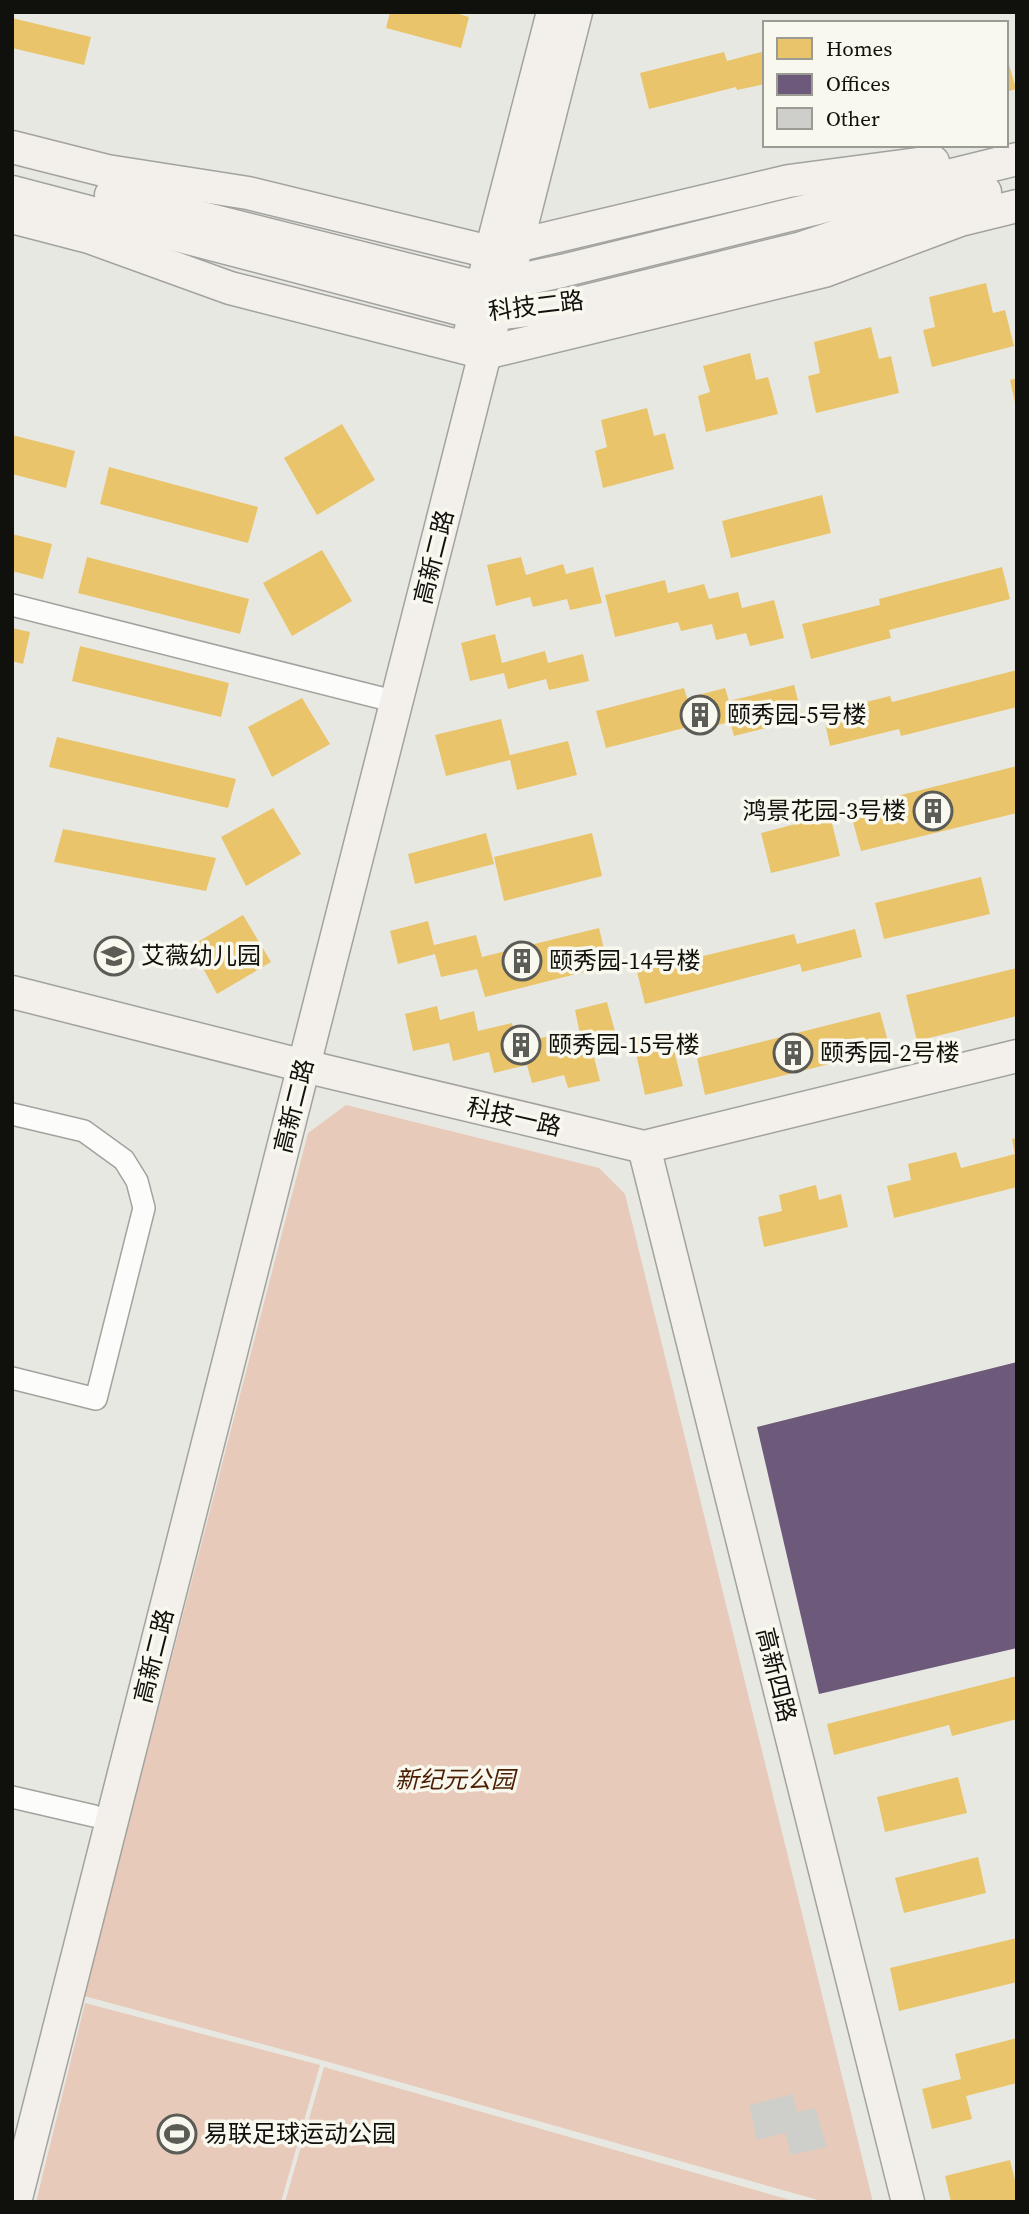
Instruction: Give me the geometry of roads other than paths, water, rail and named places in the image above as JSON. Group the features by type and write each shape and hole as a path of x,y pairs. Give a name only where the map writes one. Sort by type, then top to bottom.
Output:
{"street":[{"name":"高新二路","path":"503,249 553,12"},
{"name":"高新二路","path":"17,2146 489,300 576,12"},
{"path":"12,147 107,172 248,193 503,249 789,181 941,160 996,147"},
{"name":"科技二路","path":"12,170 489,300 1017,159"},
{"name":"科技二路","path":"12,192 489,300 570,305 789,251 920,208 1017,184"},
{"path":"12,216 89,237 230,288 476,350 824,271 960,219 1017,206"},
{"path":"12,605 388,699"},
{"name":"科技一路","path":"12,992 295,1064 644,1147 1017,1056"},
{"name":"高新二路","path":"15,2202 17,2146 94,1816 295,1064"},
{"path":"12,1114 84,1131 124,1160 137,1181 144,1208 96,1399 12,1378"},
{"name":"高新四路","path":"644,1147 908,2202"},
{"path":"12,1797 94,1816"}],"place":[{"name":"颐秀园-5号楼","path":"700,715"},
{"name":"鸿景花园-3号楼","path":"933,811"},
{"name":"艾薇幼儿园","path":"114,956"},
{"name":"颐秀园-14号楼","path":"522,961"},
{"name":"颐秀园-15号楼","path":"521,1045"},
{"name":"颐秀园-2号楼","path":"793,1053"},
{"name":"易联足球运动公园","path":"177,2134"}],"park label":[{"name":"新纪元公园","path":"455,1780"}]}
